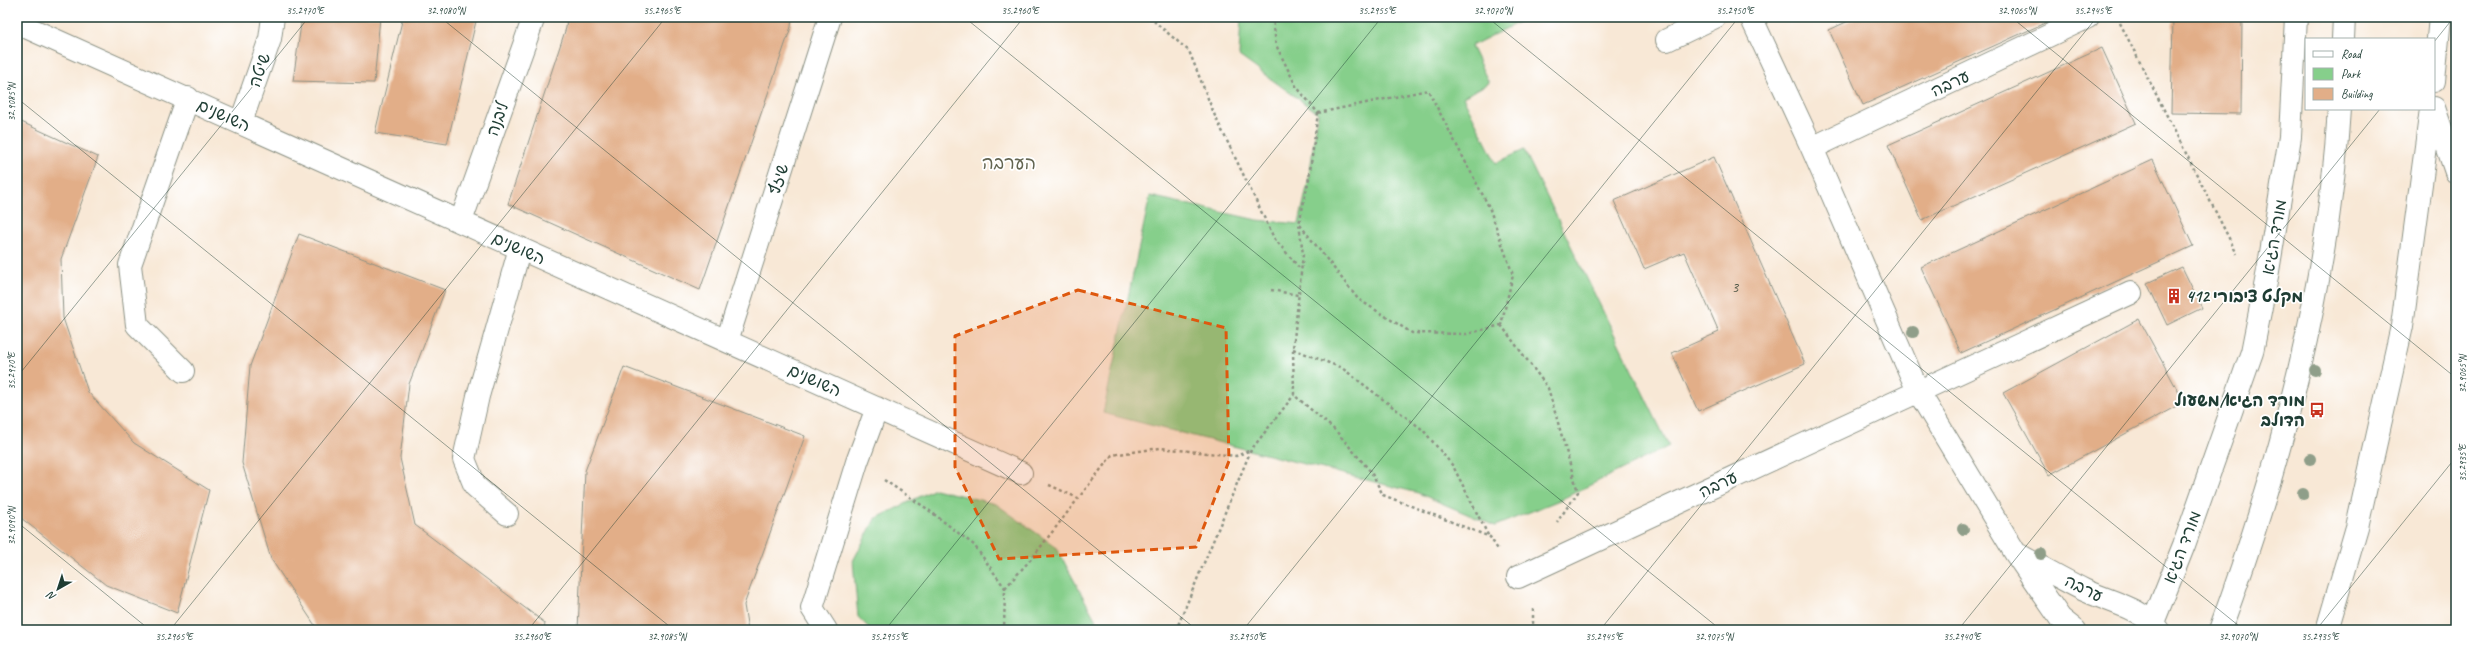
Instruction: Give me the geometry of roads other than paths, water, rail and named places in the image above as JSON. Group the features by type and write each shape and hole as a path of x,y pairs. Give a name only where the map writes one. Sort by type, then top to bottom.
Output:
{"street":[{"name":"שיטה","path":"241,122 270,39 274,17"},
{"name":"ליבנה","path":"460,221 534,17"},
{"name":"שיזף","path":"727,341 830,17"},
{"path":"1667,40 1715,17"},
{"name":"ערבה","path":"1751,17 1812,148 1918,391 2016,554 2060,618 2075,630"},
{"name":"ערבה","path":"1812,148 2088,17"},
{"name":"מורד הגיא","path":"2154,627 2252,352 2268,271 2290,137 2296,17"},
{"path":"2343,38 2344,17"},
{"path":"2435,70 2440,17"},
{"name":"השושנים","path":"17,23 188,98 1021,473"},
{"path":"184,371 137,325 130,265 188,98"},
{"path":"2220,630 2244,566 2301,366 2318,278 2337,145 2339,110"},
{"path":"2328,630 2357,527 2402,326 2431,110"},
{"path":"2435,110 2456,172"},
{"path":"507,514 475,486 464,459 478,396 520,248"},
{"name":"ערבה","path":"1518,577 2131,293"},
{"path":"826,630 812,608 857,462 877,408"},
{"name":"ערבה","path":"2016,554 2154,627"}],"place":[{"name":"מקלט ציבורי 412","path":"2174,296"},
{"name":"מורד הגיא/משעול הדולב","path":"2317,410"}],"district":[{"name":"הערבה","path":"1009,163"}]}
